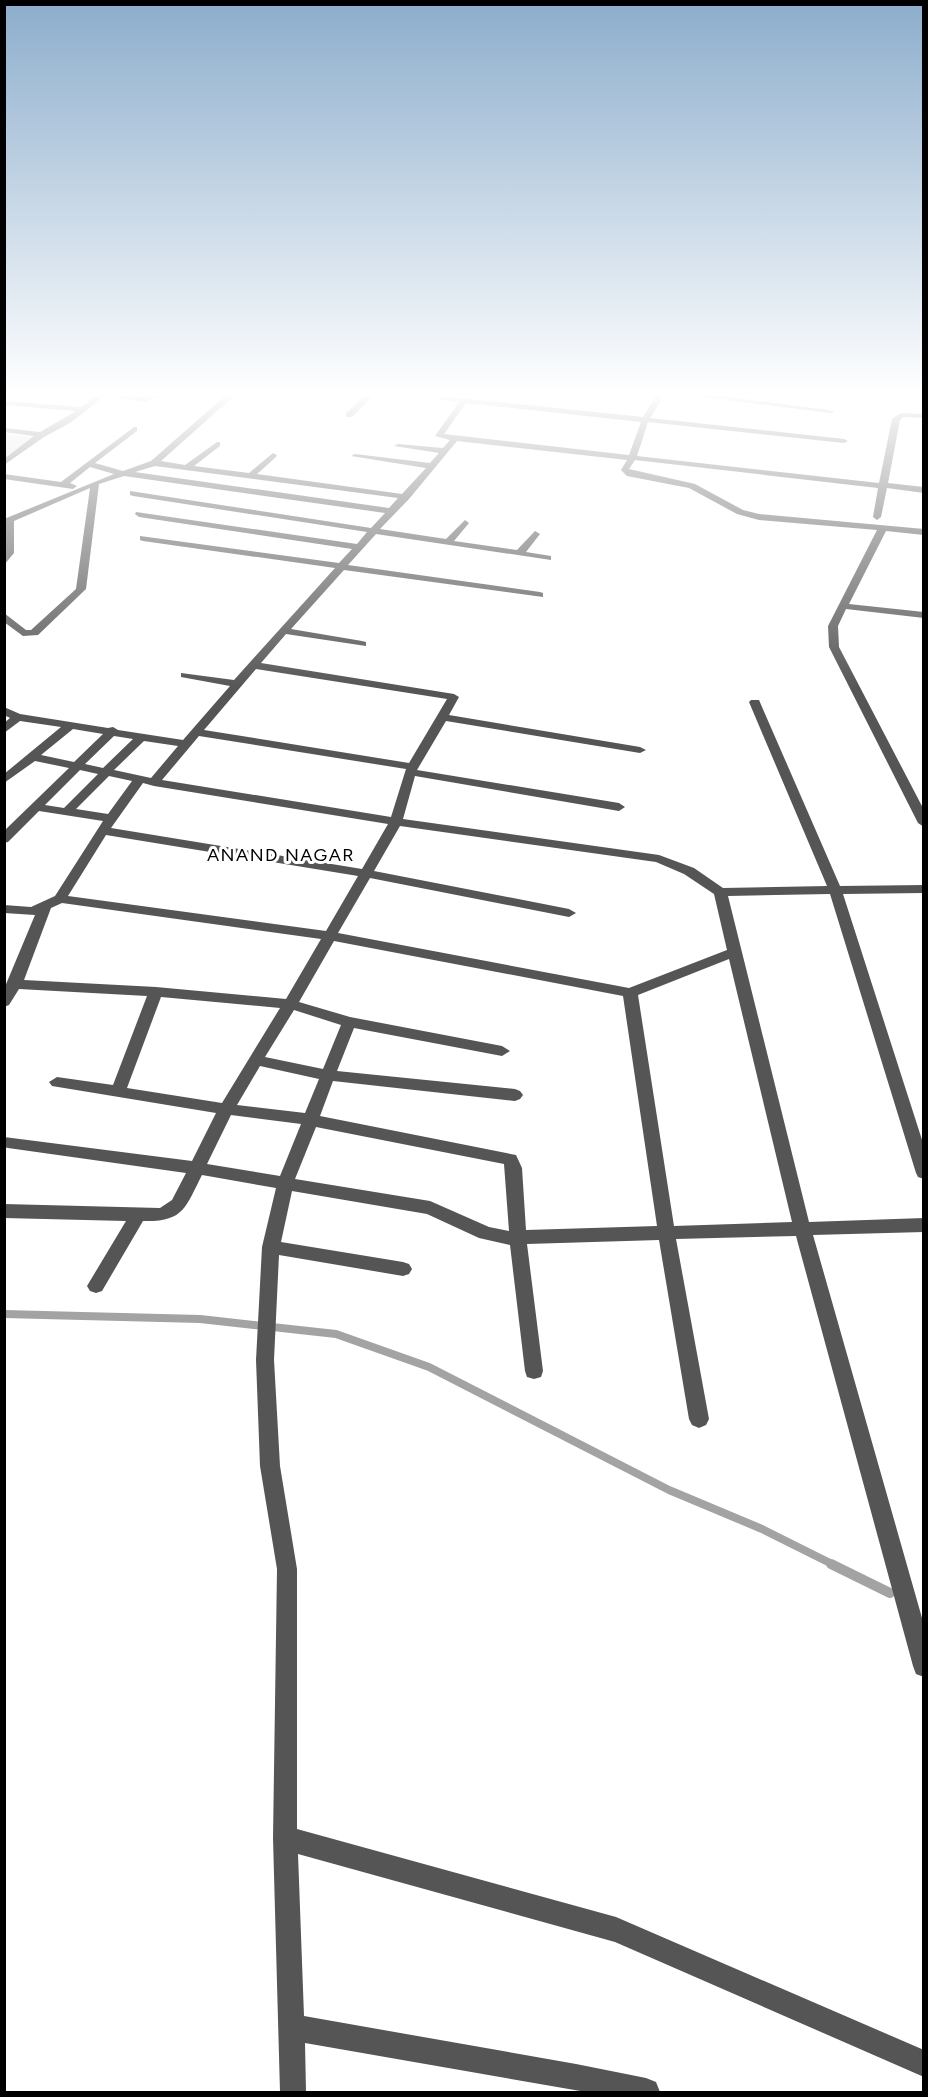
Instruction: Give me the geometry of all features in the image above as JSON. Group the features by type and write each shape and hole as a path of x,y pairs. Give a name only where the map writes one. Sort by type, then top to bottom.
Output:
{"street":[{"path":"4,562 9,553 7,521 70,494"},
{"path":"4,616 23,633 34,633 81,589 93,494"},
{"path":"139,494 548,558"},
{"path":"271,494 393,511"},
{"path":"383,494 406,497"},
{"path":"154,782 253,665 409,494"},
{"path":"707,494 740,512 759,517 924,532"},
{"path":"877,516 881,494"},
{"path":"139,514 359,547"},
{"path":"448,542 465,523"},
{"path":"883,528 833,626 834,647 924,823"},
{"path":"520,553 535,534"},
{"path":"143,538 540,595"},
{"path":"843,606 924,615"},
{"path":"284,631 362,644"},
{"path":"4,1211 155,1216 171,1212 178,1205 226,1109 396,822 412,769 454,697 253,665"},
{"path":"185,675 238,684"},
{"path":"755,702 835,890 924,1173"},
{"path":"4,710 17,717 113,730 187,744"},
{"path":"4,730 17,717"},
{"path":"442,717 640,750"},
{"path":"4,780 72,724"},
{"path":"4,839 113,730"},
{"path":"198,732 619,807"},
{"path":"67,811 142,736"},
{"path":"34,757 154,782 396,822 658,859 690,871 720,891 924,889"},
{"path":"4,909 33,911 60,899 111,818 140,779"},
{"path":"34,807 111,818"},
{"path":"103,831 367,874 570,913"},
{"path":"720,891 802,1227 924,1666"},
{"path":"60,899 330,936 630,993 734,952"},
{"path":"4,1002 15,984 45,906"},
{"path":"15,984 156,992 290,1004 349,1022 502,1051"},
{"path":"118,1092 156,992"},
{"path":"630,993 666,1232 699,1419"},
{"path":"293,2092 285,1838 287,1569 270,1466 267,1341 271,1247 285,1184 349,1022"},
{"path":"256,1060 326,1076 515,1095"},
{"path":"57,1082 312,1120 510,1159 514,1168 518,1238 534,1371"},
{"path":"8,1142 197,1168 430,1208 485,1233 503,1238 924,1225"},
{"path":"96,1286 138,1215"},
{"path":"271,1247 403,1269"},
{"path":"285,1838 616,1930 924,2064"},
{"path":"290,2027 576,2077 646,2092"}],"waterway":[{"path":"4,1314 200,1319 336,1334 429,1367 669,1490 762,1529 834,1565"},
{"path":"831,1564 890,1593"}],"district":[{"name":"ANAND NAGAR","path":"281,855"}]}
